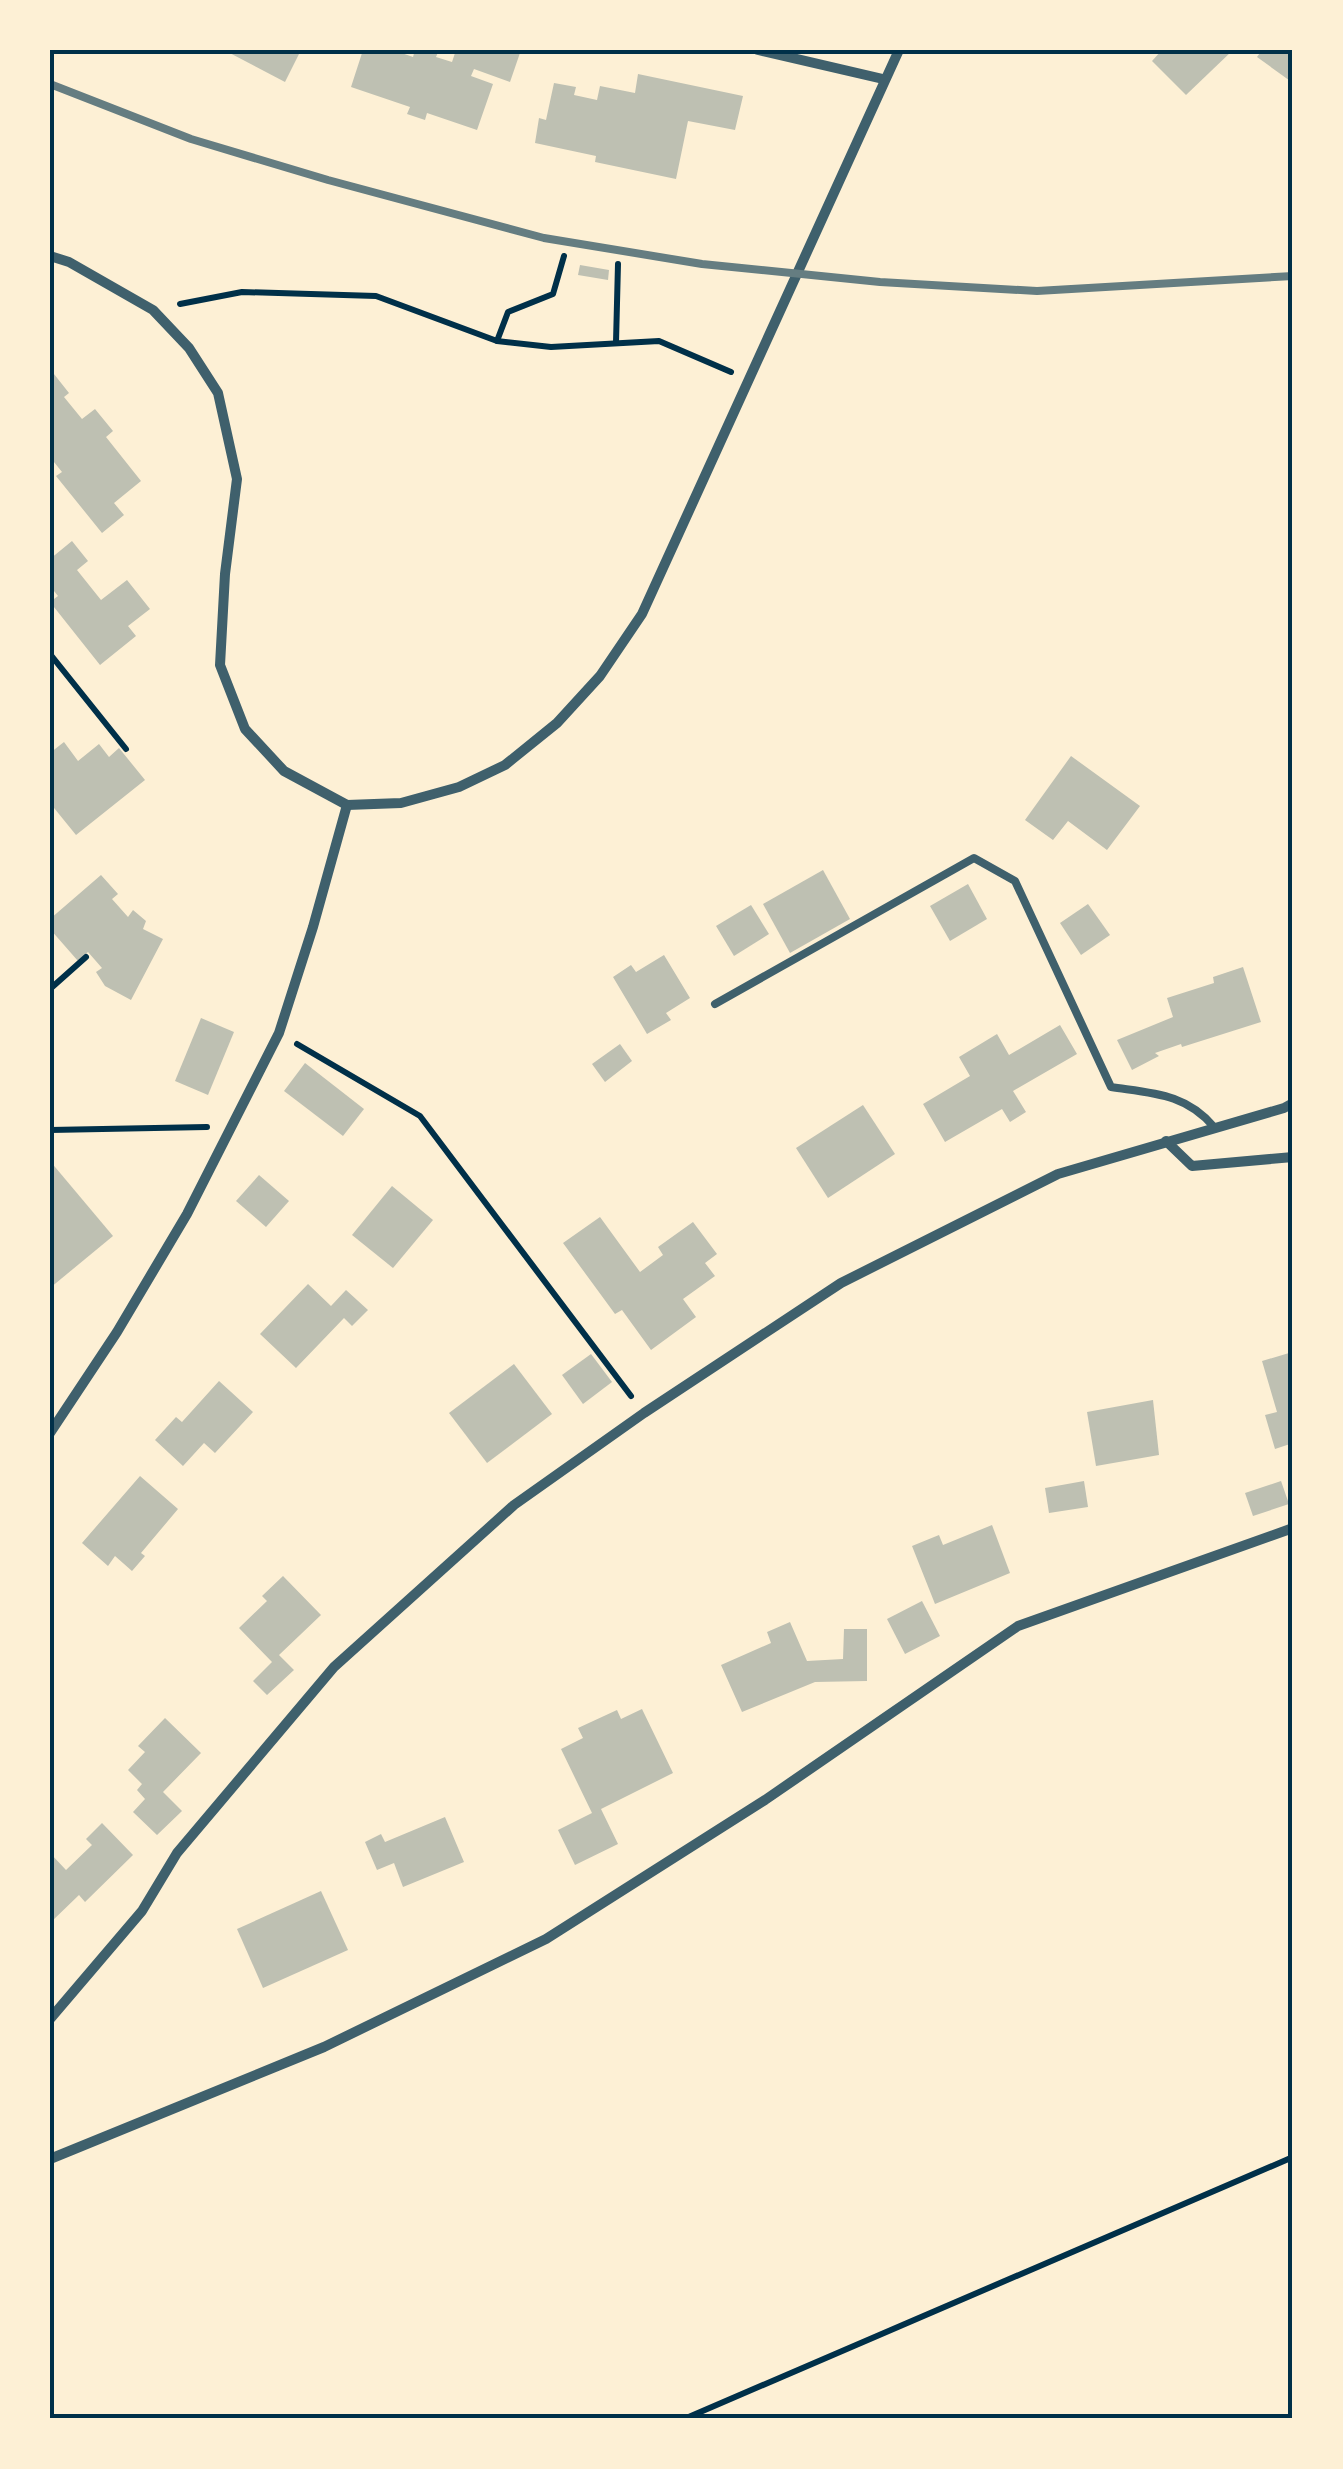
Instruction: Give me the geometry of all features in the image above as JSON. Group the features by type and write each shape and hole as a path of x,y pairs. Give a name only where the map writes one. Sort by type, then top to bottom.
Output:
{"street":[{"path":"758,50 884,80"},
{"path":"50,256 68,262 153,310 188,348 218,392 237,479 225,574 220,665 244,729 284,771 347,804 401,803 460,787 506,765 568,711 600,676 642,614 899,50"},
{"path":"50,1433 117,1332 187,1214 279,1033 347,804"},
{"path":"50,2019 142,1911 177,1853 334,1667 514,1505 842,1282 1058,1174 1293,1103"},
{"path":"1166,1140 1192,1166 1293,1157"},
{"path":"50,2158 324,2048 546,1939 765,1800 1018,1626 1293,1528"}],"lane":[{"path":"715,1004 974,858 1016,881 1111,1087 1168,1095 1200,1110 1214,1126"}],"path":[{"path":"497,341 508,312 553,294 564,256"},
{"path":"616,342 618,264"},
{"path":"153,310 242,292 376,296 497,341 551,347 658,341 750,380"},
{"path":"50,654 126,749"},
{"path":"50,989 86,958"},
{"path":"279,1033 420,1116 644,1413"},
{"path":"50,1130 233,1127"},
{"path":"684,2419 1293,2156"}],"building":[{"path":"224,50 301,50 285,82"},
{"path":"363,50 393,50 413,57 415,50 439,50 436,57 452,62 456,50 521,50 510,82 474,69 471,76 493,84 477,130 427,113 425,120 407,114 410,107 351,87"},
{"path":"1162,50 1233,50 1186,95 1152,61"},
{"path":"1262,50 1293,50 1293,83 1257,57"},
{"path":"638,74 743,96 735,130 688,121 676,179 595,162 596,156 535,143 539,118 546,120 554,83 576,87 574,95 597,100 600,86 635,93"},
{"path":"580,265 609,270 608,280 578,275"},
{"path":"50,369 69,393 64,397 82,419 95,409 113,431 106,437 141,481 114,503 124,515 102,533 56,476 62,472 50,457"},
{"path":"72,541 88,561 77,570 101,600 127,580 150,609 128,626 136,636 100,665 50,602 58,596 50,586 50,559"},
{"path":"64,742 78,761 99,744 109,757 119,748 145,780 76,835 50,803 50,753"},
{"path":"1071,756 1140,806 1107,850 1068,821 1053,840 1025,820"},
{"path":"823,870 850,919 790,953 763,904"},
{"path":"101,875 118,894 112,899 128,917 133,910 146,921 143,929 163,939 131,1000 105,986 96,972 102,968 88,952 78,961 50,929 50,919"},
{"path":"968,884 987,919 950,941 930,906"},
{"path":"1088,904 1110,935 1081,955 1060,923"},
{"path":"751,905 769,934 734,956 716,926"},
{"path":"664,955 690,998 666,1013 671,1020 647,1034 613,977 631,965 636,972"},
{"path":"1243,967 1261,1022 1155,1053 1159,1056 1132,1070 1117,1040 1173,1017 1167,998 1214,983 1213,977"},
{"path":"201,1018 234,1032 208,1095 175,1081"},
{"path":"1060,1025 1077,1054 1013,1091 1026,1112 1010,1122 1002,1109 945,1142 923,1104 970,1076 959,1057 997,1034 1009,1055"},
{"path":"620,1044 632,1061 605,1082 592,1064"},
{"path":"305,1063 364,1109 343,1136 284,1091"},
{"path":"863,1105 895,1154 828,1198 796,1148"},
{"path":"50,1161 113,1236 50,1288"},
{"path":"259,1175 289,1201 266,1227 236,1201"},
{"path":"392,1186 433,1220 393,1268 352,1235"},
{"path":"600,1217 640,1272 663,1255 658,1247 693,1222 717,1254 705,1263 715,1276 683,1299 696,1317 651,1350 622,1310 615,1314 563,1243"},
{"path":"308,1284 331,1306 346,1290 368,1310 352,1326 344,1318 296,1368 260,1334"},
{"path":"1289,1353 1293,1366 1293,1443 1275,1449 1265,1415 1277,1412 1262,1361"},
{"path":"591,1354 612,1382 583,1404 562,1375"},
{"path":"514,1364 552,1414 487,1463 449,1413"},
{"path":"219,1381 253,1412 215,1453 204,1443 183,1466 155,1440 176,1417 182,1422"},
{"path":"1153,1400 1159,1455 1096,1466 1087,1412"},
{"path":"140,1476 178,1509 141,1553 145,1556 132,1571 115,1556 108,1566 82,1543"},
{"path":"1084,1481 1088,1507 1049,1513 1045,1488"},
{"path":"1281,1481 1289,1504 1253,1516 1245,1493"},
{"path":"992,1525 1010,1573 935,1604 912,1546 939,1535 943,1545"},
{"path":"283,1576 321,1615 279,1655 294,1670 267,1695 253,1681 272,1662 239,1628 267,1601 262,1596"},
{"path":"922,1601 940,1636 905,1654 887,1619"},
{"path":"790,1622 807,1661 843,1659 844,1629 867,1629 867,1681 815,1682 742,1712 721,1665 771,1643 767,1632"},
{"path":"642,1709 673,1773 601,1809 618,1844 575,1865 558,1830 592,1813 561,1749 583,1738 578,1728 617,1710 621,1719"},
{"path":"165,1718 201,1753 163,1792 182,1811 157,1835 133,1812 145,1799 137,1790 142,1784 128,1770 145,1752 138,1746"},
{"path":"445,1817 464,1862 403,1887 394,1863 377,1870 365,1842 381,1834 385,1842"},
{"path":"102,1823 133,1855 85,1902 79,1895 50,1923 50,1853 66,1870 92,1845 86,1839"},
{"path":"321,1891 348,1950 263,1988 237,1929"}],"railway":[{"path":"50,84 191,139 328,180 544,238 702,264 880,282 1037,291 1293,276"}]}
